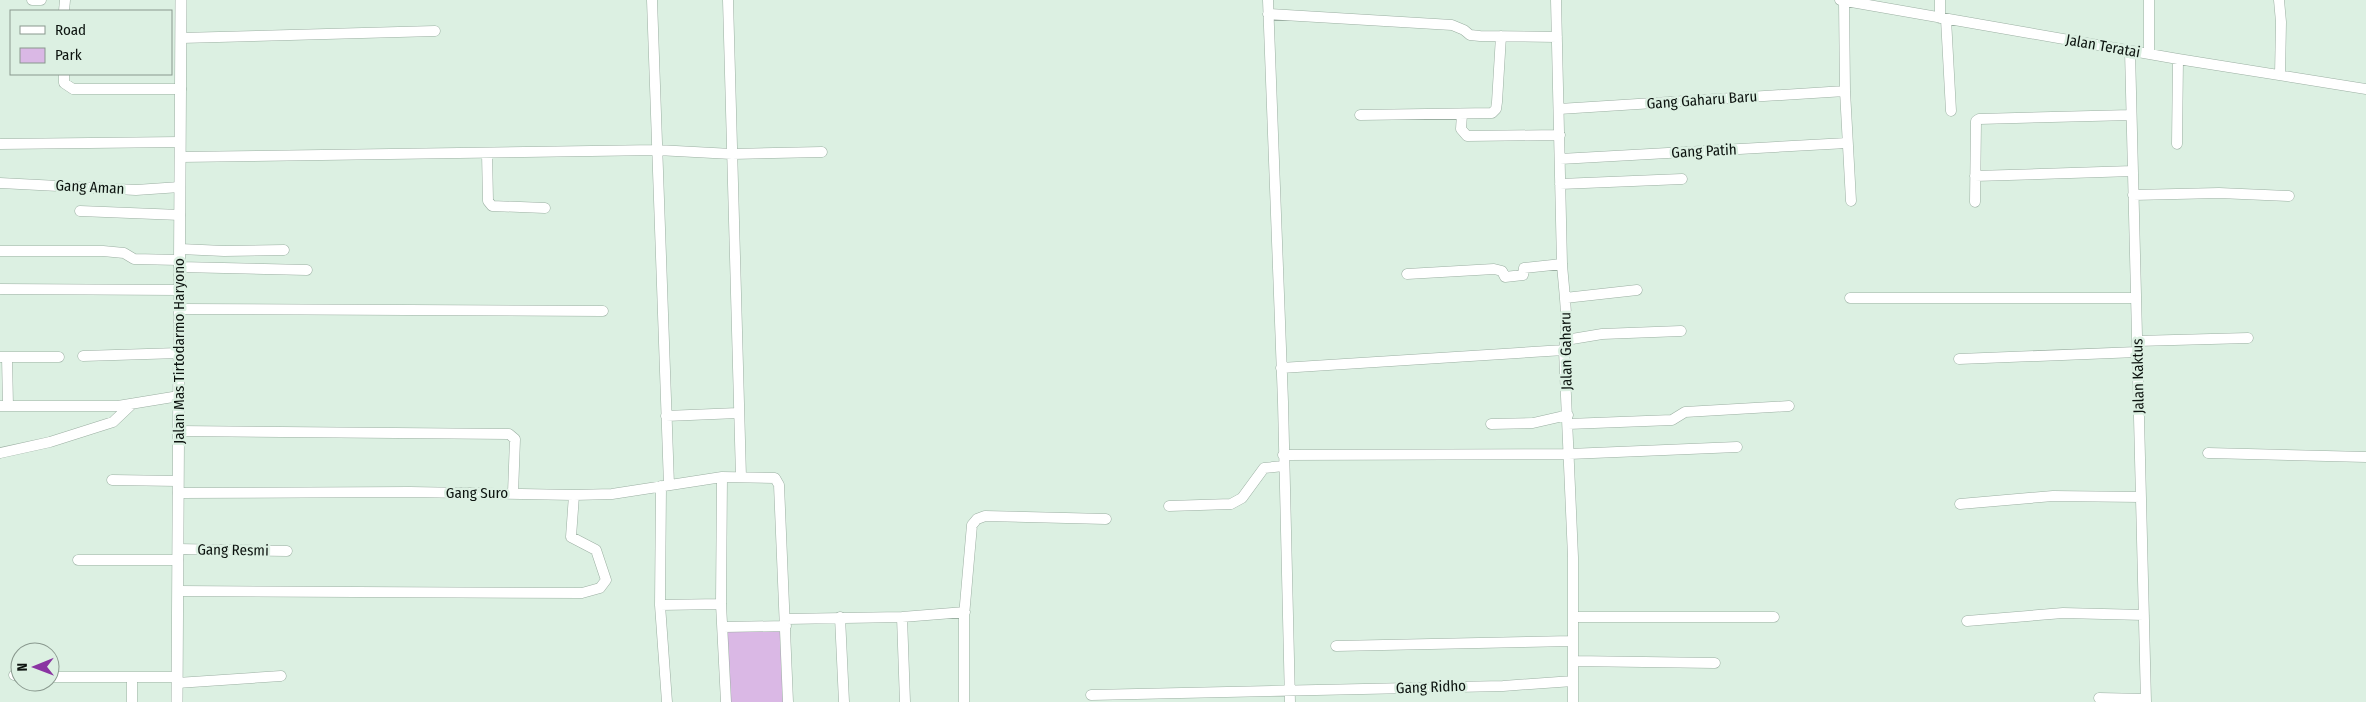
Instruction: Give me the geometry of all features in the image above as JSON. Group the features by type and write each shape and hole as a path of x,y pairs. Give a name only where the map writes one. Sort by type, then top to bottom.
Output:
{"street":[{"path":"32,0 41,0"},
{"name":"Jalan Mas Tirtodarmo Haryono","path":"177,702 181,0"},
{"path":"652,0 666,416 660,605 667,702"},
{"path":"728,0 740,477"},
{"path":"1268,0 1278,228 1281,368 1284,402 1283,461 1290,702"},
{"name":"Jalan Gaharu","path":"1556,0 1562,264 1565,298 1573,557 1571,594 1574,617 1572,641 1573,702"},
{"path":"1842,0 1845,91 1852,201"},
{"name":"Jalan Teratai","path":"1842,0 2130,51 2366,89"},
{"path":"1940,0 1951,111"},
{"path":"2149,54 2150,0"},
{"path":"2279,0 2281,22 2280,75"},
{"path":"1268,14 1452,25 1470,35 1557,37"},
{"path":"181,38 435,31"},
{"path":"1360,115 1492,113 1496,109 1501,36"},
{"name":"Jalan Kaktus","path":"2130,51 2146,701"},
{"path":"2177,144 2178,59"},
{"path":"64,75 64,82 73,89 181,89"},
{"name":"Gang Gaharu Baru","path":"1559,109 1845,91"},
{"path":"1462,114 1461,128 1467,136 1560,135"},
{"path":"1975,202 1976,121 1979,119 2132,115"},
{"path":"0,144 180,142"},
{"name":"Gang Patih","path":"1560,159 1848,143"},
{"path":"180,156 658,150 732,154 822,152"},
{"path":"487,153 488,201 492,206 545,208"},
{"path":"1975,176 2133,171"},
{"path":"1560,184 1682,179"},
{"name":"Gang Aman","path":"0,183 136,190 180,187"},
{"path":"2134,195 2219,193 2289,196"},
{"path":"80,211 180,215"},
{"path":"180,259 224,251 284,250"},
{"path":"0,251 102,251 124,253 134,259 180,259 307,270"},
{"path":"1407,274 1494,269 1502,271 1505,277 1514,277 1523,275 1524,268 1562,264"},
{"path":"0,289 179,290"},
{"path":"1565,298 1637,290"},
{"path":"1850,298 2136,298"},
{"path":"179,309 604,311"},
{"path":"1281,368 1565,345 1630,332 1681,331"},
{"path":"2137,341 2248,338"},
{"path":"1958,359 2137,352"},
{"path":"83,356 179,353"},
{"path":"59,357 4,357 4,406 118,406 179,396"},
{"path":"0,453 50,442 114,422 132,404"},
{"path":"1491,424 1533,423 1568,419 1672,420 1685,412 1788,406"},
{"path":"666,416 738,413"},
{"path":"179,431 509,434 515,439 513,493"},
{"path":"1170,506 1231,504 1246,494 1264,468 1283,461 1570,454 1737,447"},
{"path":"2208,453 2366,457"},
{"path":"722,477 721,604 726,702"},
{"name":"Gang Suro","path":"178,493 513,493 574,495 612,494 722,477 775,478 779,485 786,622"},
{"path":"112,480 178,481"},
{"path":"178,591 582,593 600,588 606,580 596,550 571,537 574,495"},
{"path":"1960,504 2052,496 2141,497"},
{"path":"964,702 965,612 972,525 978,519 985,516 1106,519"},
{"name":"Gang Resmi","path":"78,560 287,551"},
{"path":"660,605 721,604"},
{"path":"723,627 840,617 902,617 965,612"},
{"path":"1967,621 2063,613 2144,614"},
{"path":"840,617 844,702"},
{"path":"902,617 905,702"},
{"path":"1574,617 1774,617"},
{"path":"786,622 788,702"},
{"path":"1336,646 1572,641"},
{"path":"1573,661 1714,662"},
{"path":"60,677 177,680 281,676"},
{"path":"132,678 132,702"},
{"name":"Gang Ridho","path":"1091,695 1503,686 1573,681"},
{"path":"2099,698 2146,701"}],"green space":[{"path":"784,629 786,702 729,702 727,631"}]}
